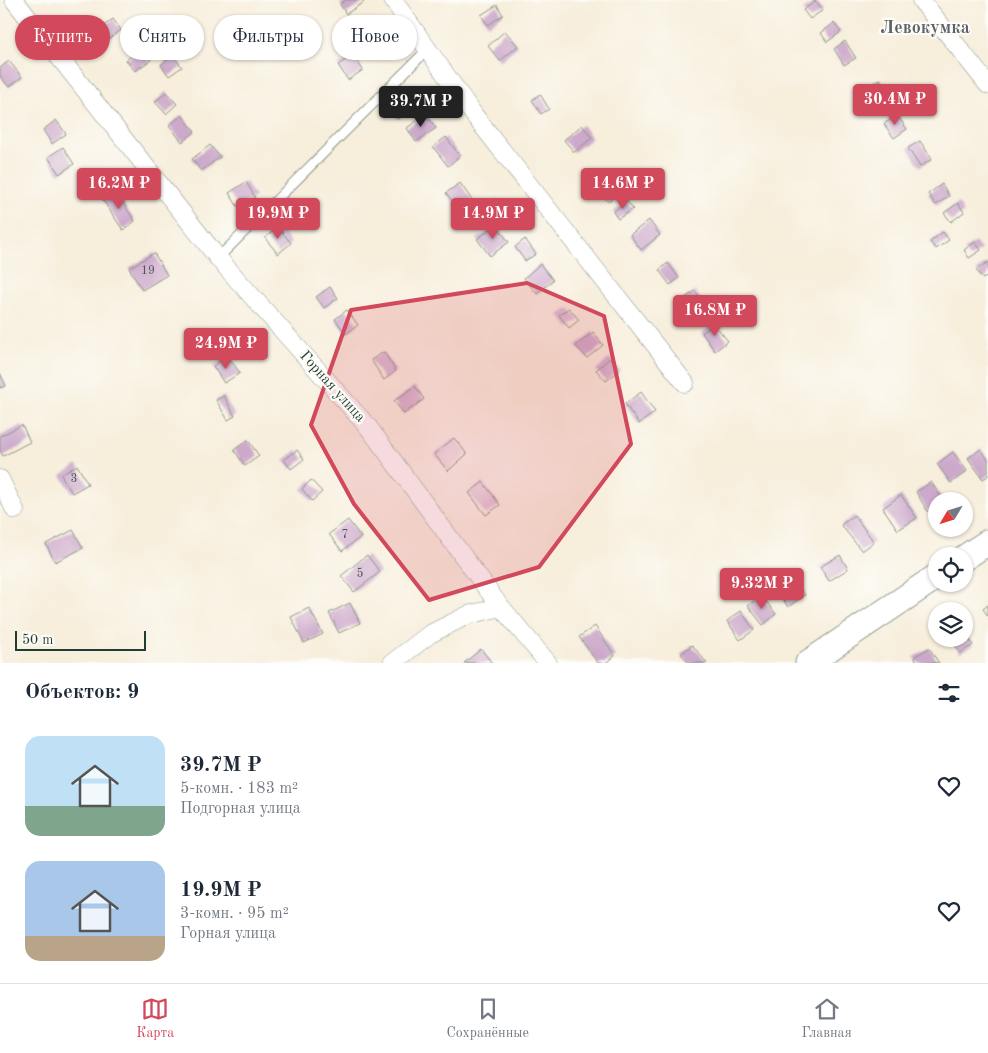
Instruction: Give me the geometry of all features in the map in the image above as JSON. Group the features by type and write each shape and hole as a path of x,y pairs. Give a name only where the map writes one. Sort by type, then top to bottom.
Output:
{"main road":[{"path":"973,552 988,542"},
{"path":"808,663 928,582"}],"street":[{"name":"Горная улица","path":"14,0 218,258 369,428 501,607 548,663"},
{"path":"393,0 474,114 685,383"},
{"path":"920,0 988,84"},
{"path":"0,479 15,510"},
{"path":"392,663 430,634 468,615 501,607"}],"lane":[{"path":"218,258 428,49"}],"highlighted area":[{"path":"527,283 604,316 631,444 539,567 429,600 354,504 311,425 351,310"}],"building":[{"path":"346,0 362,0 364,2 346,14 340,4"},
{"path":"816,1 823,10 810,19 803,10"},
{"path":"497,5 503,15 488,25 481,15"},
{"path":"113,19 120,31 110,38 110,21"},
{"path":"834,23 841,32 827,42 821,33"},
{"path":"505,31 518,46 500,61 488,46"},
{"path":"845,41 856,58 844,65 834,49"},
{"path":"126,60 151,60 135,71"},
{"path":"167,60 177,60 182,67 169,76 161,65"},
{"path":"346,60 356,60 363,70 348,80 338,65"},
{"path":"9,61 22,77 9,87 0,76 0,68"},
{"path":"880,79 891,96 881,101 871,84"},
{"path":"409,89 419,101 398,119 388,107"},
{"path":"166,92 177,104 166,114 155,102"},
{"path":"540,94 549,109 541,114 532,100"},
{"path":"426,114 436,128 416,142 407,128"},
{"path":"182,115 195,132 182,142 169,125"},
{"path":"897,115 907,129 894,138 884,124"},
{"path":"56,120 66,134 52,144 43,130"},
{"path":"582,125 592,138 574,152 564,140"},
{"path":"446,137 460,156 448,166 433,147"},
{"path":"920,141 932,159 920,167 908,148"},
{"path":"210,145 220,157 201,171 192,159"},
{"path":"63,147 74,164 59,174 48,157"},
{"path":"609,175 621,191 608,202 595,186"},
{"path":"246,182 255,197 238,207 229,193"},
{"path":"460,183 472,200 459,210 446,193"},
{"path":"942,184 949,196 936,205 928,194"},
{"path":"115,191 135,221 123,230 102,199"},
{"path":"497,199 504,209 485,223 477,213"},
{"path":"627,201 633,209 618,219 613,212"},
{"path":"958,203 964,212 951,222 944,213"},
{"path":"649,220 660,235 641,250 630,235"},
{"path":"496,225 509,242 490,256 477,239"},
{"path":"278,227 291,243 278,254 265,238"},
{"path":"943,232 949,240 936,249 930,242"},
{"path":"525,239 536,254 525,261 515,247"},
{"path":"975,242 981,250 969,258 964,250"},
{"path":"154,253 167,275 142,290 129,268"},
{"path":"988,262 988,276 983,279 976,270"},
{"path":"668,263 679,278 670,285 659,270"},
{"path":"540,264 553,280 537,294 524,278"},
{"path":"330,287 338,298 324,308 316,297"},
{"path":"695,291 705,305 692,315 681,301"},
{"path":"569,308 579,320 569,328 559,315"},
{"path":"347,310 358,325 346,334 335,319"},
{"path":"714,324 728,341 715,351 702,333"},
{"path":"204,328 215,344 200,354 189,338"},
{"path":"593,332 603,345 587,358 576,346"},
{"path":"384,352 396,371 384,380 371,360"},
{"path":"228,356 240,373 224,383 213,366"},
{"path":"610,358 620,370 606,381 596,370"},
{"path":"0,373 6,386 0,388"},
{"path":"415,386 424,399 404,414 394,401"},
{"path":"641,392 655,412 639,424 625,404"},
{"path":"224,396 235,416 228,420 216,400"},
{"path":"22,425 30,442 3,456 0,450 0,436"},
{"path":"454,438 467,454 448,471 434,454"},
{"path":"248,440 259,456 245,466 234,450"},
{"path":"981,449 988,459 988,476 983,479 968,458"},
{"path":"297,450 304,459 291,469 284,460"},
{"path":"953,452 967,471 951,483 937,464"},
{"path":"77,465 88,484 72,493 61,475"},
{"path":"311,480 322,492 312,501 302,489"},
{"path":"483,482 500,505 486,515 469,493"},
{"path":"931,482 938,492 928,492 928,512 916,492"},
{"path":"901,495 917,518 898,530 883,508"},
{"path":"854,515 874,542 862,551 841,525"},
{"path":"348,520 361,537 342,551 329,534"},
{"path":"73,530 83,548 55,562 46,544"},
{"path":"367,555 380,572 354,592 341,576"},
{"path":"840,555 848,569 829,581 820,567"},
{"path":"791,575 805,595 788,607 774,587"},
{"path":"761,595 776,614 763,625 748,606"},
{"path":"350,603 360,623 339,633 329,613"},
{"path":"988,605 988,616 983,609"},
{"path":"309,608 323,634 304,643 291,617"},
{"path":"741,611 754,630 740,640 727,621"},
{"path":"595,626 615,656 605,663 598,663 579,637"},
{"path":"692,645 707,663 689,663 681,654"},
{"path":"956,647 970,647 960,653"},
{"path":"929,648 939,663 918,663 914,657"},
{"path":"481,649 492,663 464,663"}],"district":[{"name":"Левокумка","path":"925,28"}]}
